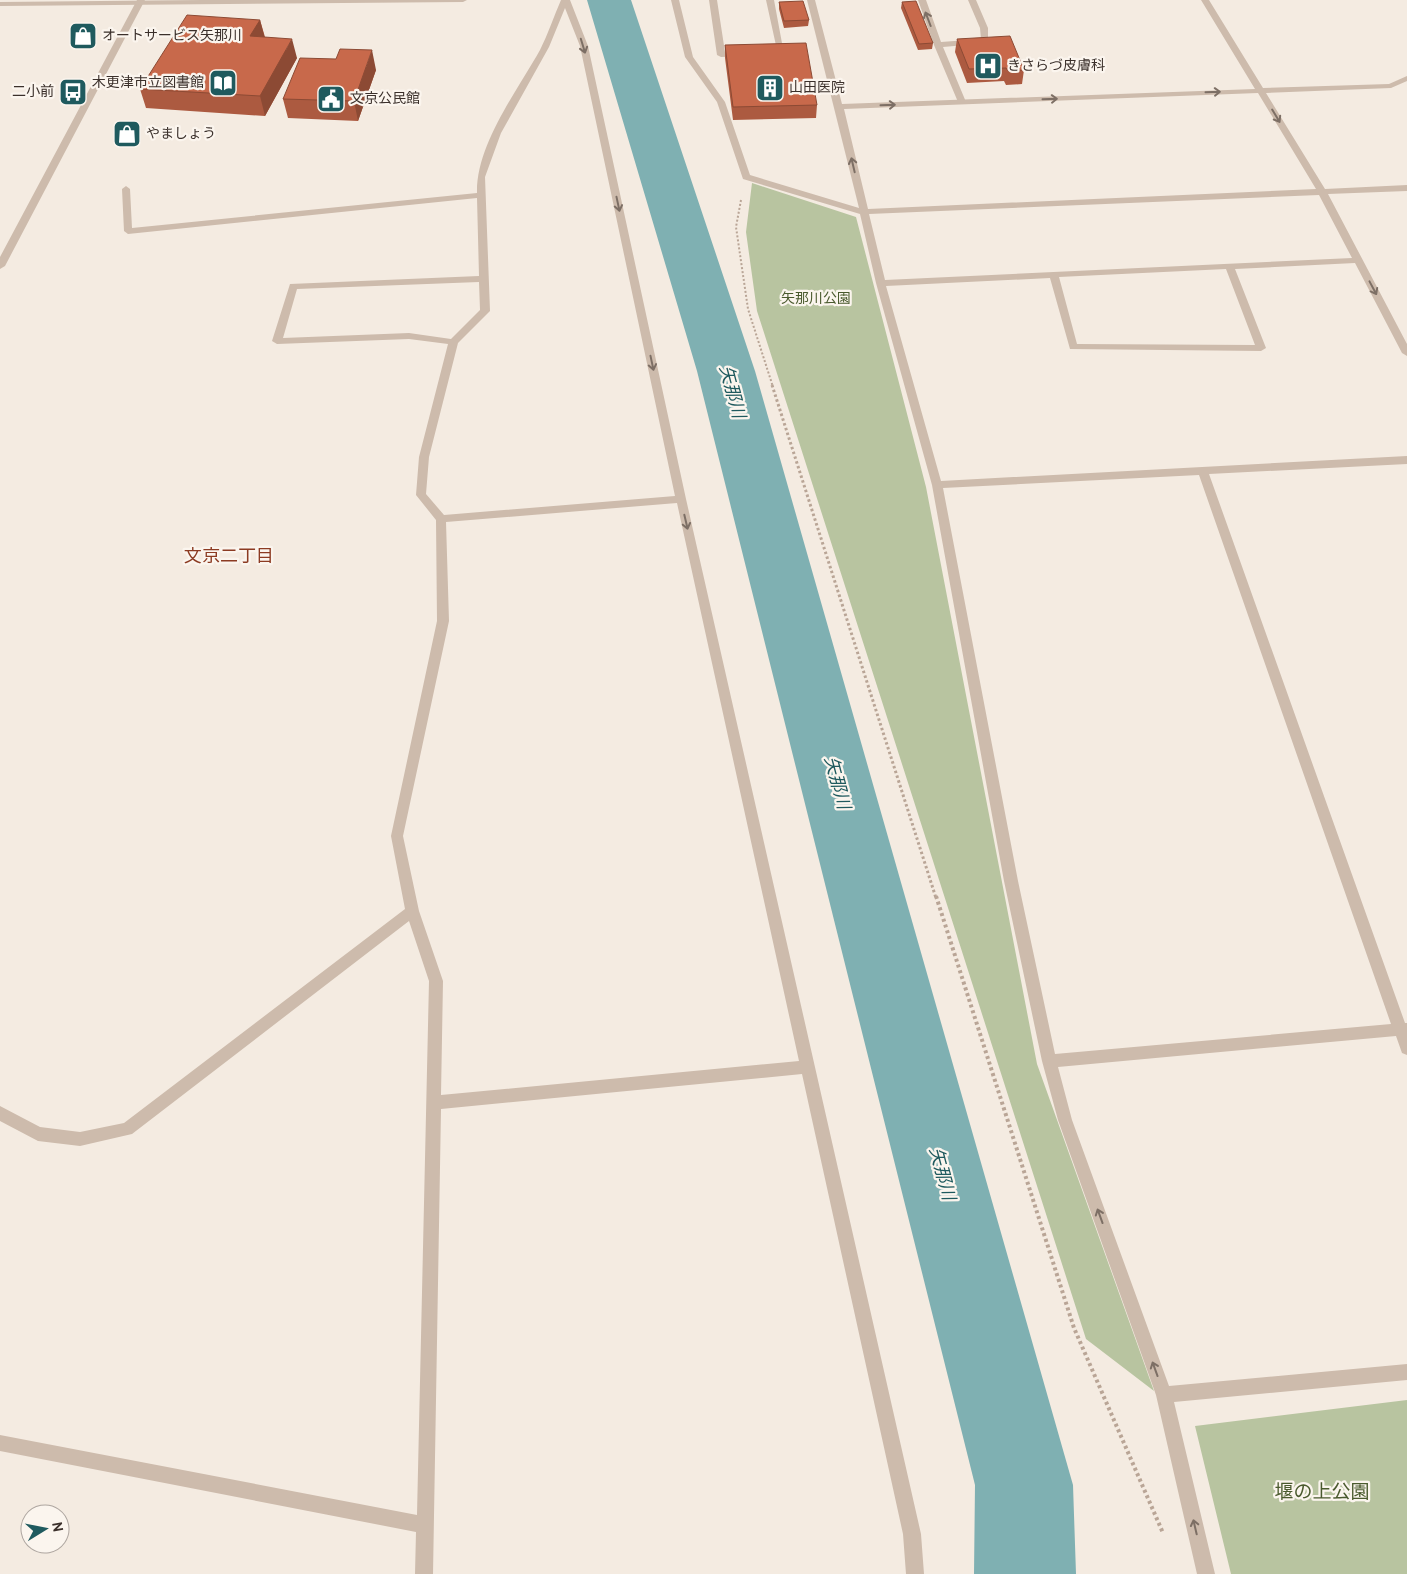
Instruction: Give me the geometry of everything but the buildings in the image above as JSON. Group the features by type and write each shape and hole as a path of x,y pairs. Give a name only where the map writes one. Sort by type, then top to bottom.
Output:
{"street":[{"path":"0,4 463,0"},
{"path":"424,1574 436,981 412,911 397,836 443,621 441,519 421,495 424,456 453,342 485,311 481,177 497,133 545,47 566,0"},
{"path":"566,0 584,46 681,499 912,1534 915,1574"},
{"path":"675,0 689,57 721,102 746,177 864,212 1321,190 1407,188"},
{"path":"713,0 721,55 751,54"},
{"path":"761,53 781,52 770,0"},
{"path":"811,0 881,283 937,485 1011,881 1049,1061 1065,1120 1164,1395 1206,1574"},
{"path":"922,0 938,45 962,102"},
{"path":"938,45 985,41 984,28 972,0"},
{"path":"1205,0 1321,190 1406,350"},
{"path":"0,266 140,2"},
{"path":"839,107 1391,86 1407,78"},
{"path":"126,189 128,231 482,195"},
{"path":"881,283 1359,260"},
{"path":"1054,275 1073,347 1261,348 1230,266"},
{"path":"453,342 409,336 277,341 294,286 484,279"},
{"path":"937,485 1407,460"},
{"path":"1202,472 1404,1030 1407,1048"},
{"path":"441,519 681,499"},
{"path":"0,1113 38,1134 80,1139 127,1130 412,911"},
{"path":"1049,1061 1404,1030"},
{"path":"433,1103 808,1067"},
{"path":"1164,1395 1407,1372"},
{"path":"0,1443 425,1525"}],"path":[{"path":"746,177 736,227 748,310 1074,1328 1165,1538"}],"green space":[{"name":"矢那川公園","path":"752,183 856,217 926,487 1037,1064 1154,1391 1086,1339 757,311 746,232"},
{"name":"堰の上公園","path":"1407,1400 1407,1574 1231,1574 1195,1426"}],"waterway":[{"name":"矢那川","path":"609,0 726,371 1024,1485 1025,1574"}],"place":[{"name":"オートサービス矢那川","path":"83,36"},
{"name":"きさらづ皮膚科","path":"988,66"},
{"name":"木更津市立図書館","path":"223,83"},
{"name":"山田医院","path":"770,88"},
{"name":"二小前","path":"73,92"},
{"name":"文京公民館","path":"331,99"},
{"name":"やましょう","path":"127,134"}],"district":[{"name":"文京二丁目","path":"229,557"}]}
